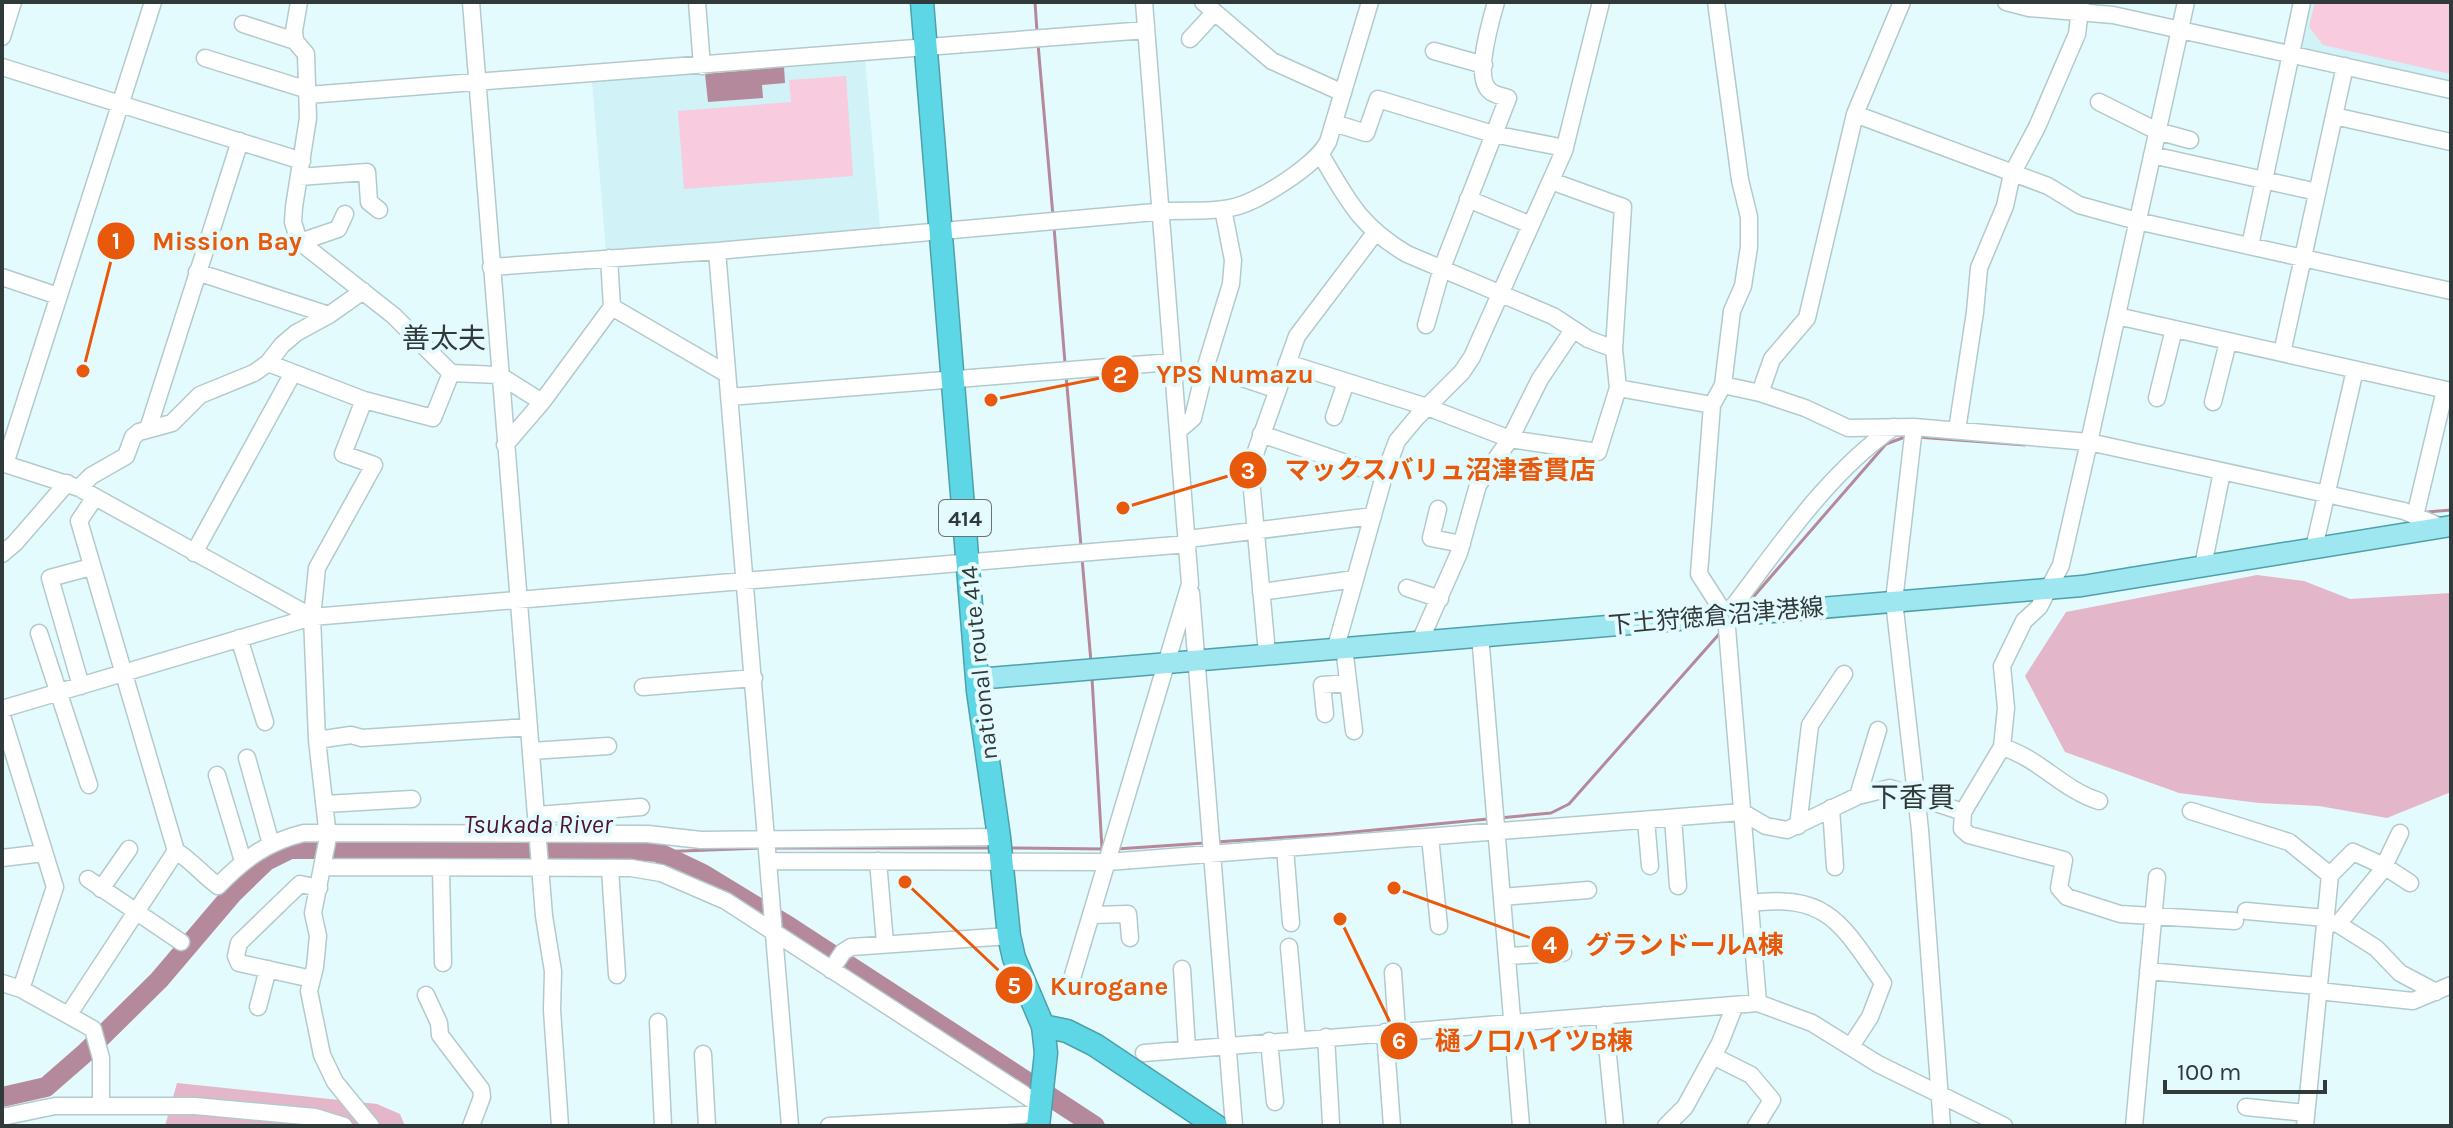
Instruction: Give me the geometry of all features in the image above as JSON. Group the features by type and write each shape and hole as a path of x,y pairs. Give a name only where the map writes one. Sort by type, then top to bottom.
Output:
{"highway":[{"name":"national route 414","path":"922,2 977,679 1002,860 1009,936 1014,958 1043,1026 1046,1053 1040,1106"},
{"path":"1043,1026 1067,1031 1095,1045 1216,1126"}],"main road":[{"name":"下土狩徳倉沼津港線","path":"977,679 2082,586 2447,527"}],"street":[{"path":"2,37 13,2"},
{"path":"153,2 4,463 73,486 312,617"},
{"path":"295,41 299,2"},
{"path":"471,2 544,916 553,971 552,1010 560,1126"},
{"path":"697,2 702,66"},
{"path":"1144,2 1234,1126"},
{"path":"491,267 1233,208 1259,197 1321,155 1334,123 1370,2"},
{"path":"1426,325 1442,268 1508,98 1490,92 1483,82 1485,44 1496,2"},
{"path":"1354,731 1340,647 1355,579 1384,476 1397,441 1462,372 1472,357 1502,292 1565,148 1601,2"},
{"path":"1716,2 1740,180 1749,217 1749,247 1745,278 1732,311 1723,385 1712,405 1699,574 1726,616 1758,1003"},
{"path":"1760,393 1772,359 1807,318 1855,114 1902,2"},
{"path":"2006,2 2029,8 2080,7 2451,90"},
{"path":"2186,2 2061,565 2039,607 2024,621 2002,666 2006,708 2002,747 1963,812 1962,829 1969,835 2064,860 2059,888 2067,897 2120,914 2330,921 2376,948 2400,973 2443,988"},
{"path":"2250,246 2302,2"},
{"path":"1957,430 1975,312 1977,275 1984,250 2005,206 2012,174 2053,92 2077,34 2080,7"},
{"path":"1190,39 1208,8 1272,61 1343,93"},
{"path":"243,24 295,41 306,54 308,118 293,222 300,242 394,316 451,373 499,375 542,402"},
{"path":"205,58 308,93 477,84 1146,30"},
{"path":"1434,51 1484,65"},
{"path":"2282,353 2345,66"},
{"path":"2,67 240,141 301,169 367,172 369,202 379,210"},
{"path":"1334,123 1366,133 1378,99 1493,134 1565,148"},
{"path":"2099,102 2157,131 2190,140"},
{"path":"1855,114 2048,186 2079,205 2137,221 2451,291"},
{"path":"2334,116 2451,142"},
{"path":"148,429 240,141"},
{"path":"1321,155 1352,210 1375,233 1407,254 1502,292 1614,349"},
{"path":"2152,155 2317,192"},
{"path":"1287,363 1427,407 1510,439 1598,452 1618,388 1614,349 1623,207 1551,181"},
{"path":"1468,199 1531,225"},
{"path":"1178,431 1193,418 1231,284 1232,250 1223,209"},
{"path":"300,242 338,229 345,214"},
{"path":"1267,653 1250,468 1297,336 1375,233"},
{"path":"717,251 790,1126"},
{"path":"505,445 542,402 612,307 609,258"},
{"path":"197,272 329,315"},
{"path":"2,277 58,296"},
{"path":"2,554 73,486 126,456 133,437 139,432 172,423 200,395 254,373 268,363 296,333 363,291"},
{"path":"612,307 727,374"},
{"path":"2117,316 2448,390 2415,516"},
{"path":"2157,398 2174,329"},
{"path":"1420,641 1462,544 1478,485 1510,439 1540,379 1573,330"},
{"path":"2213,402 2228,342"},
{"path":"729,397 1172,362"},
{"path":"268,363 364,400 433,418 451,373"},
{"path":"2314,548 2355,370"},
{"path":"194,553 293,373"},
{"path":"1242,378 1278,390"},
{"path":"1334,417 1346,382"},
{"path":"1723,385 1805,408 1848,428 1914,427 2089,442 2404,511 2447,527"},
{"path":"1618,388 1712,405"},
{"path":"364,400 343,454 374,465 317,568 312,617 317,740 328,835 313,913 318,936 309,991 322,1055 335,1082 371,1126"},
{"path":"1726,616 1812,505 1866,447 1894,427"},
{"path":"1914,427 1894,601 1915,796 1942,1126"},
{"path":"1261,434 1384,476"},
{"path":"2203,566 2222,472"},
{"path":"95,497 79,521 176,851 192,861 198,872 218,886 243,861 271,844 304,833 648,834 701,840 999,837"},
{"path":"1438,509 1431,538 1462,544"},
{"path":"2,709 312,617 1081,553 1188,542 1373,516"},
{"path":"81,686 50,578 91,567"},
{"path":"1261,592 1355,579"},
{"path":"1073,975 1190,584"},
{"path":"1407,588 1440,599"},
{"path":"39,633 89,785"},
{"path":"1480,635 1521,1126"},
{"path":"239,638 265,722"},
{"path":"1798,826 1810,725 1844,674"},
{"path":"643,687 754,678"},
{"path":"1325,714 1322,685 1348,683"},
{"path":"2,716 55,887 21,989"},
{"path":"317,740 351,735 362,738 529,727"},
{"path":"1858,796 1878,730"},
{"path":"531,751 608,746"},
{"path":"2002,747 2032,761 2079,795 2099,801"},
{"path":"247,758 271,844"},
{"path":"217,775 243,861"},
{"path":"768,861 1108,862 1430,837 1496,822 1646,820 1742,812 1779,830 1798,826 1858,796 1890,788 1963,812"},
{"path":"325,804 412,799"},
{"path":"537,815 641,807"},
{"path":"1831,808 1835,867"},
{"path":"2191,811 2289,842 2330,875"},
{"path":"1673,818 1678,886"},
{"path":"1646,820 1650,866"},
{"path":"2330,921 2385,867 2400,833"},
{"path":"1430,837 1439,926"},
{"path":"1285,848 1291,923"},
{"path":"129,849 94,884 181,942"},
{"path":"69,1014 176,851"},
{"path":"2246,1107 2306,1120 2318,988 2330,921 2330,875 2353,852 2410,883"},
{"path":"2,858 44,853"},
{"path":"878,861 885,943"},
{"path":"324,865 631,868 661,873 726,901 836,962 1040,1106"},
{"path":"441,868 443,963"},
{"path":"610,869 617,975"},
{"path":"2134,1126 2157,877"},
{"path":"312,979 239,963 236,956 239,943 300,884 319,888"},
{"path":"1502,897 1588,890"},
{"path":"1750,903 1780,901 1804,904 1822,910 1845,929 1883,983 1870,1017 1851,1046"},
{"path":"1091,915 1128,914 1130,938"},
{"path":"836,962 851,947 1009,936"},
{"path":"1289,947 1297,1039"},
{"path":"1507,956 1563,953"},
{"path":"258,1007 268,969"},
{"path":"1182,969 1187,1049"},
{"path":"2148,971 2413,1001 2443,988"},
{"path":"1392,1126 1393,972"},
{"path":"2,983 21,989 93,1029 101,1058 101,1104"},
{"path":"426,995 439,1023 440,1035 481,1089 482,1097 471,1126"},
{"path":"1144,1053 1758,1003 1812,1023 1878,1064 2004,1126"},
{"path":"1666,1126 1685,1107 1713,1056 1735,1005"},
{"path":"1604,1015 1615,1126"},
{"path":"658,1022 663,1126"},
{"path":"1326,1037 1331,1123"},
{"path":"1269,1041 1275,1102"},
{"path":"703,1054 707,1126"},
{"path":"1713,1056 1751,1075 1772,1100 1756,1126"},
{"path":"2,1117 55,1106 195,1106 315,1117 344,1126"},
{"path":"829,1126 874,1125 1040,1106"}],"shaded area":[{"path":"2306,2 2451,2 2451,82 2296,47"},
{"path":"2315,2 2451,2 2451,74 2323,45 2309,27"},
{"path":"865,59 880,228 606,251 592,81"},
{"path":"784,67 785,83 762,85 763,98 708,102 705,74"},
{"path":"846,76 853,176 684,189 678,111 791,102 789,80"},
{"path":"2257,575 2304,581 2350,599 2451,593 2451,792 2387,818 2319,806 2259,803 2179,793 2065,752 2025,676 2066,612"},
{"path":"177,1083 377,1104 400,1114 405,1126 165,1126"}],"waterway":[{"path":"1035,2 1037,32"},
{"path":"1038,44 1053,216"},
{"path":"1054,227 1065,363"},
{"path":"1066,375 1081,546"},
{"path":"1748,603 1886,444 1905,437"},
{"path":"1917,437 2025,445"},
{"path":"2427,512 2451,510"},
{"path":"1082,558 1091,662"},
{"path":"1499,818 1551,813 1569,804 1720,633"},
{"path":"1092,678 1102,849"},
{"path":"1216,842 1488,819"},
{"path":"1117,849 1205,843"},
{"path":"657,852 761,848"},
{"path":"773,848 993,848"},
{"path":"1009,848 1105,849"},
{"name":"Tsukada River","path":"2,1097 46,1087 159,980 233,893 266,861 290,849 618,849 657,852 703,874 790,927 1095,1126"}],"place":[{"name":"Mission Bay","path":"83,371"},
{"name":"YPS Numazu","path":"991,400"},
{"name":"マックスバリュ沼津香貫店","path":"1123,508"},
{"name":"Kurogane","path":"905,882"},
{"name":"グランドールA棟","path":"1394,888"},
{"name":"樋ノ口ハイツB棟","path":"1340,919"}],"district":[{"name":"善太夫","path":"444,338"},
{"name":"下香貫","path":"1913,797"}]}
